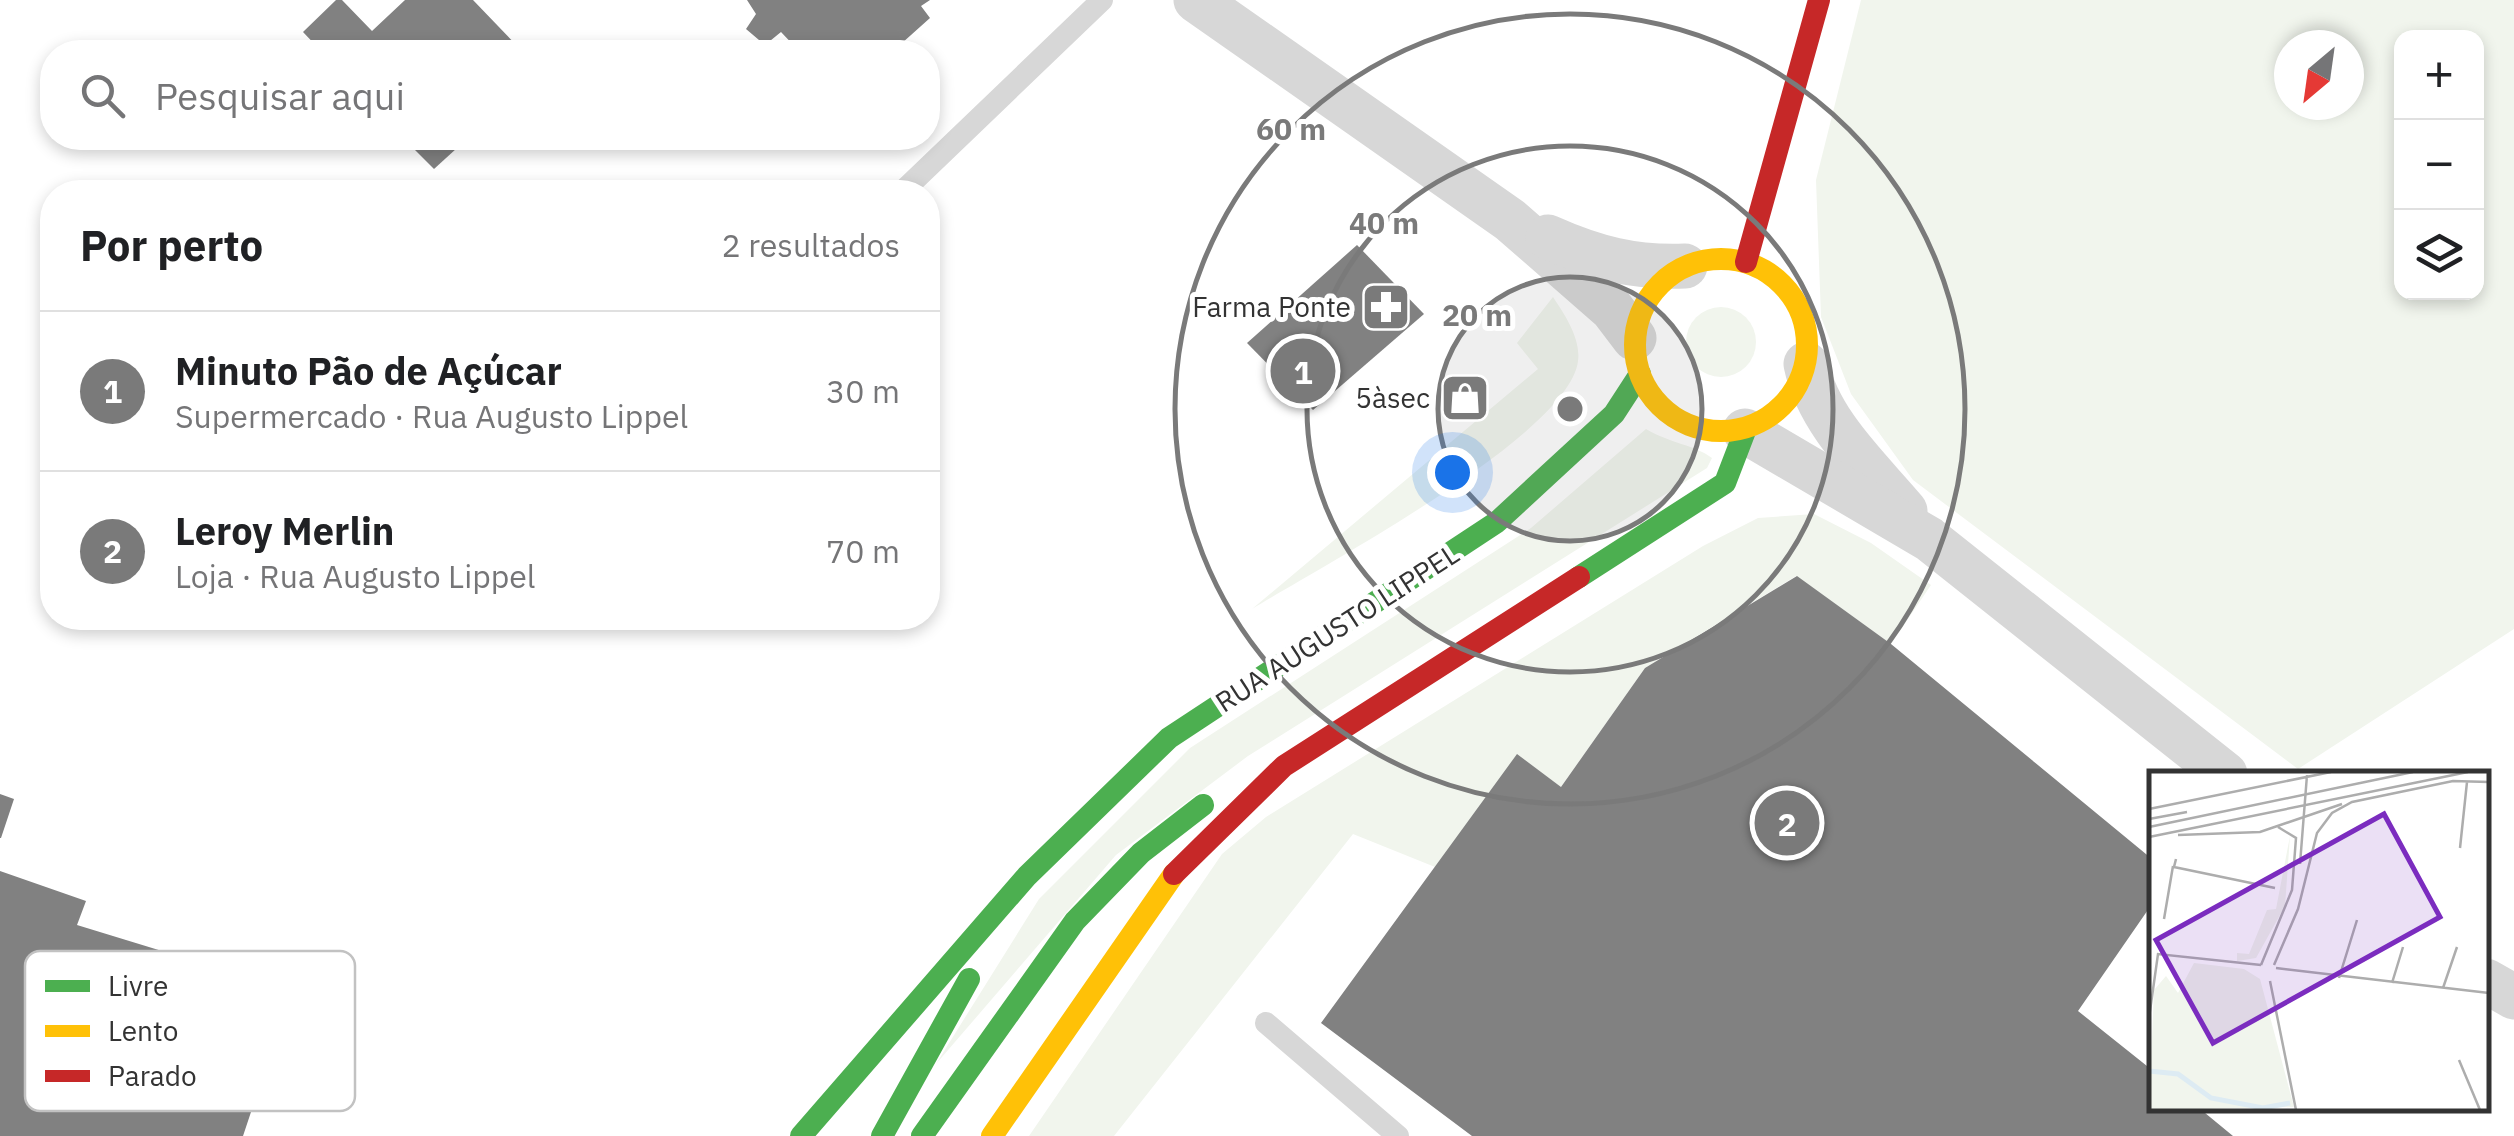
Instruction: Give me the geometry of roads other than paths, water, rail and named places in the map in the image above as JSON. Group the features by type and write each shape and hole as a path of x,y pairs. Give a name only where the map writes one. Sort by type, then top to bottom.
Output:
{"main road":[{"path":"1746,262 1819,0"},
{"path":"1705,260 1746,262 1770,273 1789,290 1802,313 1806,364 1784,406 1745,431 1692,426 1670,415 1652,397 1637,356 1650,295 1685,266 1705,260"},
{"name":"RUA AUGUSTO LIPPEL","path":"801,1136 1027,876 1168,738 1497,522 1614,414 1637,356"},
{"path":"922,1136 1076,921 1141,853 1208,801 1284,766 1726,483 1738,461 1745,431"},
{"path":"992,1136 1174,874 1284,766"},
{"name":"RUA AUGUSTO LIPPEL","path":"882,1136 1027,876"}],"street":[{"path":"1196,0 1510,220 1612,308 1637,356"},
{"path":"1510,220 1592,258 1644,268 1685,266"},
{"path":"1806,364 1812,392 1826,414 1929,539"},
{"path":"1745,431 1929,539 2221,771"},
{"path":"1726,483 1762,481 1826,488 1929,539"},
{"path":"2489,983 2514,997"}],"lane":[{"path":"914,180 1102,0"},
{"path":"1266,1022 1398,1136"}],"place":[{"name":"Farma Ponte","path":"1386,307"},
{"name":"Minuto Pão de Açúcar","path":"1303,371"},
{"name":"5àsec","path":"1465,398"},
{"name":"Leroy Merlin","path":"1787,823"}]}
